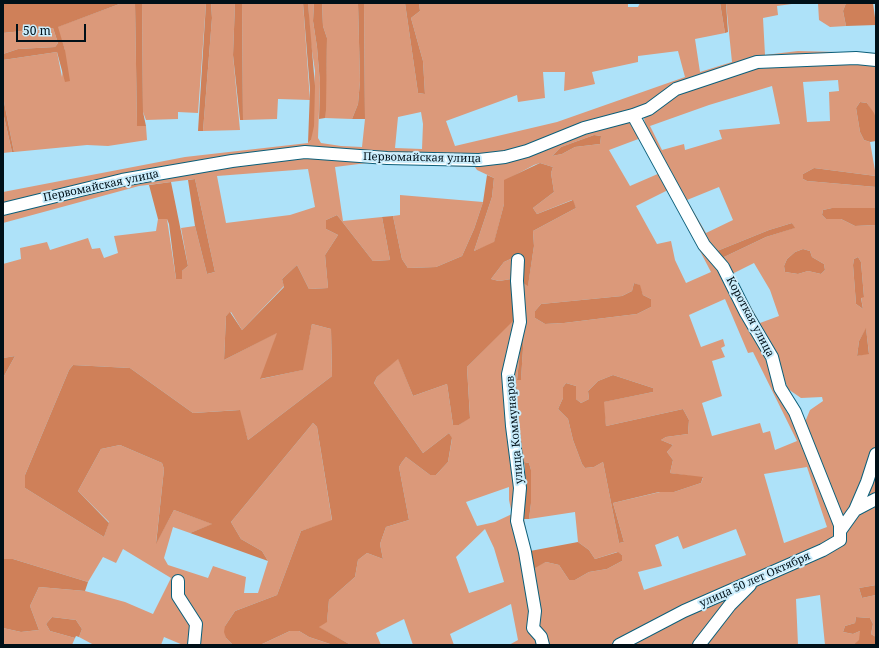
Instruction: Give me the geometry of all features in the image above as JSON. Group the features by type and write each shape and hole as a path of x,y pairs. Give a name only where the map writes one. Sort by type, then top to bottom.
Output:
{"street":[{"name":"Первомайская улица","path":"3,209 122,180 232,161 305,152 403,159 479,160 505,157 527,151 584,128 633,115 649,109 676,89 757,62 856,58 876,60"},
{"name":"Короткая улица","path":"633,115 704,245 723,267 746,313 772,357 780,388 795,412 840,526 840,531"},
{"name":"улица Коммунаров","path":"518,260 517,281 520,322 508,374 512,426 520,488 517,521 526,552 535,611 533,628 541,637 544,645"},
{"path":"855,510 868,482 876,454"},
{"name":"улица 50 лет Октября","path":"619,645 684,610 823,550 840,540 840,531 855,510 876,499"},
{"path":"178,581 178,596 196,624 194,645"},
{"path":"699,645 730,605 753,581"}],"shaded area":[{"path":"3,3 122,3 58,27 65,50 70,81 65,82 57,52 3,60 3,54 18,49 55,47 58,43 53,28 3,33"},
{"path":"122,3 135,3 137,125 146,126 147,140 108,146 87,145 14,152 3,97 3,60 57,52 62,77 65,50 57,27"},
{"path":"135,3 142,3 143,112 146,126 137,126"},
{"path":"142,3 206,3 198,113 178,112 178,119 146,120 143,112"},
{"path":"206,3 211,3 212,18 203,131 198,131"},
{"path":"211,3 235,3 233,55 240,130 203,131 212,18"},
{"path":"235,3 242,3 243,120 240,120 233,55"},
{"path":"242,3 303,3 310,100 278,99 277,119 243,120"},
{"path":"303,3 308,3 315,86 314,126 311,140 308,143 310,90"},
{"path":"308,3 314,3 313,21 320,83 318,138 321,143 362,147 365,119 364,3 405,3 418,93 425,94 423,61 411,18 420,11 419,3 628,3 628,7 638,7 640,3 720,3 725,33 695,39 700,72 732,62 726,3 799,3 777,6 778,15 763,18 765,55 798,51 876,53 876,59 757,60 647,108 524,149 471,157 310,149 3,206 3,192 185,157 308,143 311,140 315,71 310,38","holes":["678,51 685,77 557,122 455,146 446,121 517,95 518,102 545,98 543,72 565,72 564,91 595,84 592,72 638,62 638,56","421,112 423,124 422,149 395,148 398,117"]},
{"path":"314,3 322,3 323,26 327,38 326,110 325,118 319,119 320,83 313,21"},
{"path":"322,3 358,3 360,81 358,104 352,119 325,118 327,38 323,26"},
{"path":"358,3 364,3 365,119 352,119 358,104 360,81"},
{"path":"405,3 419,3 420,11 411,18 423,61 425,94 418,93"},
{"path":"720,3 726,3 728,32 725,33"},
{"path":"818,3 846,3 843,11 846,26 830,27 819,20"},
{"path":"846,3 873,3 876,25 846,26 843,11"},
{"path":"53,28 58,43 55,47 18,49 3,54 3,33"},
{"path":"870,62 876,63 876,118 867,103 860,102 856,108 860,132 864,140 870,142 876,176 814,168 803,174 803,179 807,181 876,187 876,208 832,208 823,210 822,215 826,219 841,219 855,226 876,225 876,585 859,588 862,598 876,595 876,637 871,634 873,624 870,618 856,617 855,623 845,626 843,632 853,634 860,631 860,640 853,645 825,645 820,595 796,599 798,645 509,645 518,640 511,604 450,634 454,645 413,645 404,619 376,633 381,645 351,645 318,627 327,621 329,600 355,577 358,560 367,553 383,559 380,544 386,527 409,520 399,467 402,462 406,457 430,475 436,475 448,462 452,439 449,433 423,453 374,383 377,377 398,358 413,396 447,384 453,425 459,425 470,417 467,367 518,315 518,327 507,375 511,427 519,489 516,521 524,553 534,612 532,629 534,632 537,631 537,613 527,554 519,521 522,490 521,472 514,427 510,374 521,323 520,281 528,285 534,246 533,231 576,208 572,200 537,214 533,208 554,192 551,173 553,167 540,163 534,165 504,181 504,204 494,243 474,251 492,197 494,178 477,170 475,167 367,163 335,167 343,221 382,217 390,260 373,261 337,215 326,220 326,229 338,235 325,255 328,288 309,289 297,265 282,279 284,286 242,330 231,312 226,316 224,360 278,332 261,379 302,370 312,324 331,329 332,376 248,440 239,410 193,413 130,368 73,365 69,370 25,475 25,488 104,537 109,522 78,491 101,449 120,445 162,463 164,469 156,543 174,510 213,524 190,533 173,527 164,558 168,565 208,578 213,566 246,577 244,593 258,593 268,561 262,551 241,539 231,522 313,423 317,427 332,521 301,531 277,595 235,611 225,626 226,638 233,645 183,645 164,637 161,645 94,645 79,637 82,629 76,620 52,617 46,624 50,631 75,638 72,645 3,645 3,628 21,632 39,630 30,606 39,587 85,591 125,602 153,614 171,578 123,549 116,563 103,557 88,582 13,559 3,559 3,378 15,356 3,358 3,264 21,259 20,248 47,242 50,250 88,238 92,249 100,248 104,258 118,253 114,236 156,231 158,219 167,219 176,279 182,279 182,271 188,266 181,228 195,226 207,274 215,272 195,179 139,186 3,223 3,213 96,188 177,173 257,161 307,156 415,162 503,162 531,153 589,130 620,122 630,123 641,135 703,248 719,269 736,303 766,353 786,411 798,428 835,523 843,520 805,422 810,410 823,401 822,397 801,398 788,389 775,355 747,312 725,266 704,240 645,126 644,117 674,96 692,87 754,69","holes":["838,80 839,91 829,92 830,121 807,122 803,82","772,86 780,124 719,130 722,139 685,150 684,144 662,150 650,126 709,105","594,135 601,136 600,144 575,147 562,154 552,156 561,147","641,138 660,173 630,186 609,150","308,169 315,207 290,215 226,223 217,176","719,187 733,220 706,233 687,200","668,190 711,272 686,283 675,260 671,241 657,244 636,206","792,223 794,228 766,237 722,258 717,251 769,230","803,249 810,251 812,257 824,264 825,270 821,274 808,271 798,274 785,272 784,266 787,259 795,252","858,257 861,262 864,297 861,297 863,309 856,304 853,265 854,259","754,263 770,290 779,316 760,323 732,274","634,283 639,285 643,295 651,299 651,307 637,314 564,323 545,324 535,318 535,311 541,304 622,296 632,291","725,299 748,353 753,352 797,441 775,450 770,431 763,433 760,423 712,436 702,403 722,396 712,361 725,357 721,348 725,346 723,339 701,347 689,315","866,329 869,353 857,356 859,341","524,333 521,379 517,380 522,334","613,375 653,388 653,392 603,402 606,426 683,409 689,420 688,434 666,437 661,440 673,445 667,452 673,460 670,473 703,478 701,483 674,492 660,492 613,503 624,542 619,543 603,462 594,467 585,468 573,440 568,419 558,409 563,398 563,387 566,383 576,386 576,399 581,403 589,399 588,391 598,381","524,462 529,463 531,470 531,503 529,519 575,512 578,542 589,550 595,559 617,552 622,555 622,561 607,569 589,572 575,580 569,580 559,565 546,562 533,568 524,519","807,467 827,527 784,543 764,474","509,487 509,500 512,514 495,522 477,526 466,502","485,529 494,548 504,582 469,593 456,557","736,529 746,555 644,590 638,572 662,566 655,545 678,536 683,549"]},
{"path":"3,97 14,152 12,152 3,112"},
{"path":"860,102 867,103 874,113 876,118 876,141 870,142 864,140 860,132 856,108"},
{"path":"3,112 12,152 3,153"},
{"path":"594,135 601,136 600,144 575,147 562,154 552,156 561,147"},
{"path":"540,163 553,167 551,173 554,192 533,208 537,214 573,200 576,208 533,231 534,246 528,286 520,281 519,255 504,262 491,279 499,281 511,279 515,319 467,367 470,418 459,425 453,425 447,384 413,396 398,359 377,377 374,383 423,453 449,433 452,438 448,462 436,475 430,475 406,457 402,462 399,467 409,520 386,527 380,544 383,559 367,553 358,560 355,577 329,600 327,622 319,627 351,645 333,645 309,637 299,631 290,631 260,645 233,645 226,638 224,632 225,626 235,611 277,595 301,531 332,520 317,427 313,423 231,522 241,539 262,551 268,561 190,533 212,524 174,510 156,544 164,469 162,463 120,445 101,449 78,491 109,523 104,537 25,488 25,475 69,370 73,365 130,368 193,413 240,410 248,440 332,376 331,329 312,324 303,370 260,379 277,333 224,360 226,316 230,312 242,330 284,287 282,279 297,265 309,289 328,288 325,255 338,235 326,229 326,220 337,215 373,261 390,260 382,217 393,216 402,259 408,268 436,267 462,256 474,229 483,202 487,175 494,178 492,197 474,251 494,242 504,204 504,180"},
{"path":"814,168 876,176 876,187 807,181 803,179 803,174"},
{"path":"195,179 215,272 207,274 195,226 188,180"},
{"path":"171,182 188,266 182,271 182,279 176,279 169,224 167,219 158,219 149,185"},
{"path":"400,195 483,202 474,229 462,256 436,267 408,268 402,259 393,216 400,215"},
{"path":"832,208 876,208 876,225 855,226 841,219 826,219 822,215 823,210"},
{"path":"792,223 795,228 766,237 722,258 717,251 769,230"},
{"path":"803,249 810,251 812,257 824,264 825,270 821,274 808,271 798,274 785,272 784,266 787,259 795,252"},
{"path":"517,256 511,279 499,281 491,279 504,262"},
{"path":"858,257 861,262 864,297 861,298 863,309 856,304 853,265 854,259"},
{"path":"634,283 640,285 643,295 651,299 651,307 637,314 545,324 535,318 535,311 541,304 622,296 632,291"},
{"path":"866,328 869,354 857,356 859,341"},
{"path":"522,333 524,333 521,380 517,380"},
{"path":"15,356 3,378 3,358"},
{"path":"613,375 653,388 653,392 604,402 606,426 683,409 689,420 688,434 666,437 661,440 673,445 667,452 673,460 670,473 703,477 701,483 674,492 659,492 613,503 624,542 619,543 603,462 594,467 585,468 573,440 568,419 558,409 563,398 563,387 566,383 576,386 576,399 581,403 589,399 588,391 598,381"},
{"path":"524,462 529,463 531,470 531,503 529,519 524,519"},
{"path":"578,542 589,550 595,559 618,552 622,555 622,561 607,569 589,572 575,580 569,580 559,565 546,562 533,569 530,551"},
{"path":"3,559 13,559 88,582 85,591 39,587 30,606 39,630 21,632 3,628"},
{"path":"876,585 876,595 862,598 859,588"},
{"path":"52,617 76,620 82,629 79,637 76,636 75,638 50,631 46,624"},
{"path":"856,617 870,618 873,624 871,634 876,637 876,645 853,645 859,640 860,631 853,634 843,632 845,626 855,623"},
{"path":"290,631 299,631 309,637 333,645 260,645"}]}
